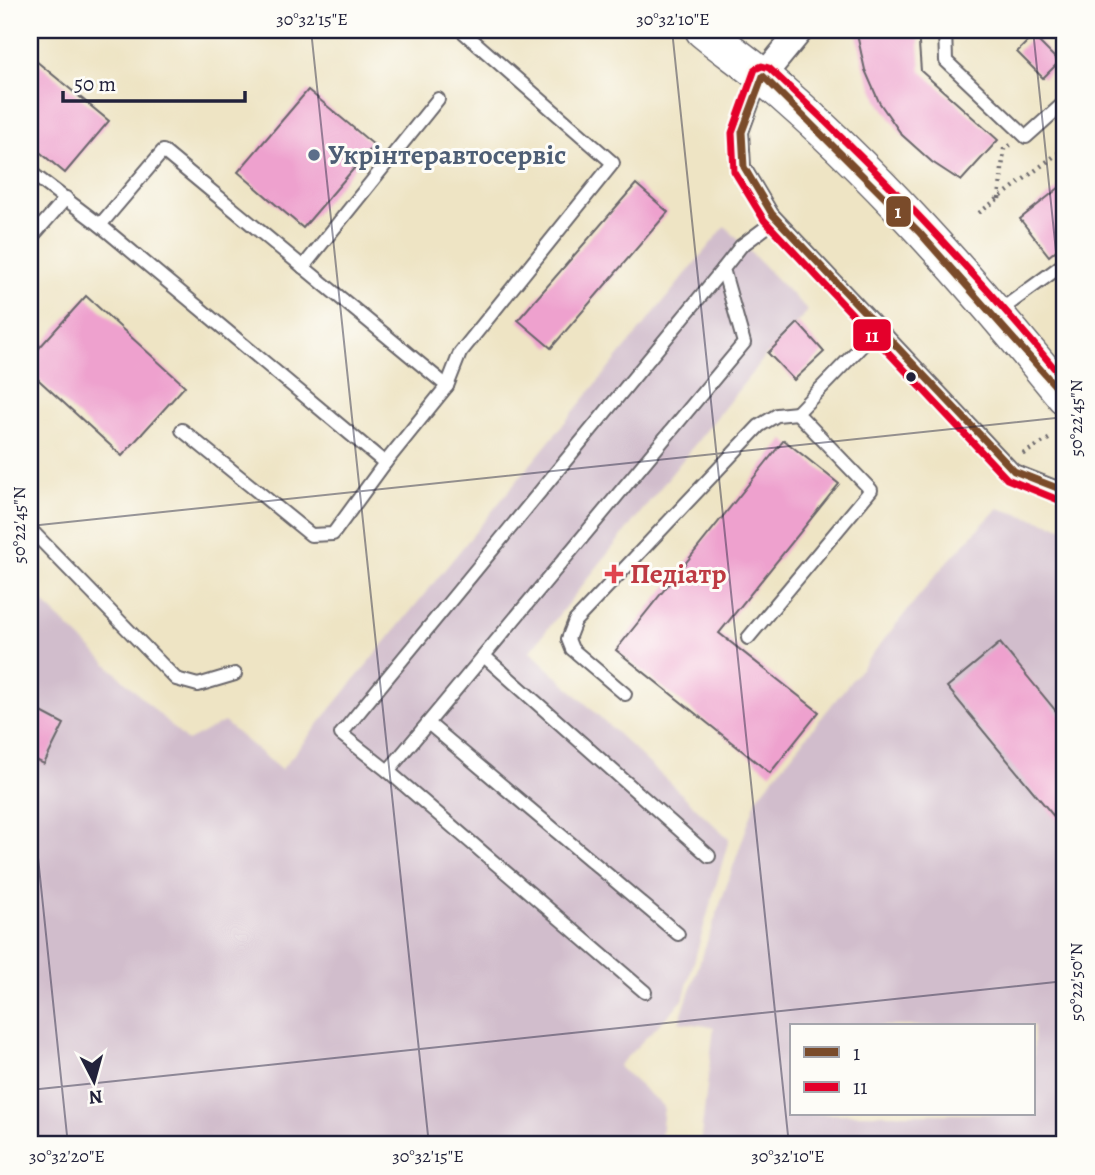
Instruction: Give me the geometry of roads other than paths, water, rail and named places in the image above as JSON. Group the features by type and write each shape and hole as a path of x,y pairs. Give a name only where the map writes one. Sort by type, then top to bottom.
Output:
{"main road":[{"path":"704,30 762,76 865,174 958,270 1065,397"}],"street":[{"path":"762,76 801,30"}],"lane":[{"path":"182,430 311,535 333,534 384,463 447,386 460,353 613,163 461,30"},
{"path":"945,30 946,61 1026,137 1065,102"},
{"path":"762,76 742,132 744,167 776,220 1014,471 1065,491"},
{"path":"303,267 438,99"},
{"path":"100,225 163,150 447,386"},
{"path":"30,172 100,225 384,463"},
{"path":"30,239 66,198"},
{"path":"645,992 388,771 341,734 741,246 776,220"},
{"path":"995,314 1065,263"},
{"path":"388,771 744,343 723,269"},
{"path":"625,694 572,649 568,639 575,621 759,426 777,415 797,413 878,329"},
{"path":"748,638 871,490 797,413"},
{"path":"30,529 176,679 198,685 235,674"},
{"path":"484,656 709,856"},
{"path":"428,723 678,934"}],"place":[{"name":"Укрінтеравтосервіс","path":"314,155"},
{"name":"Педіатр","path":"614,574"}]}
